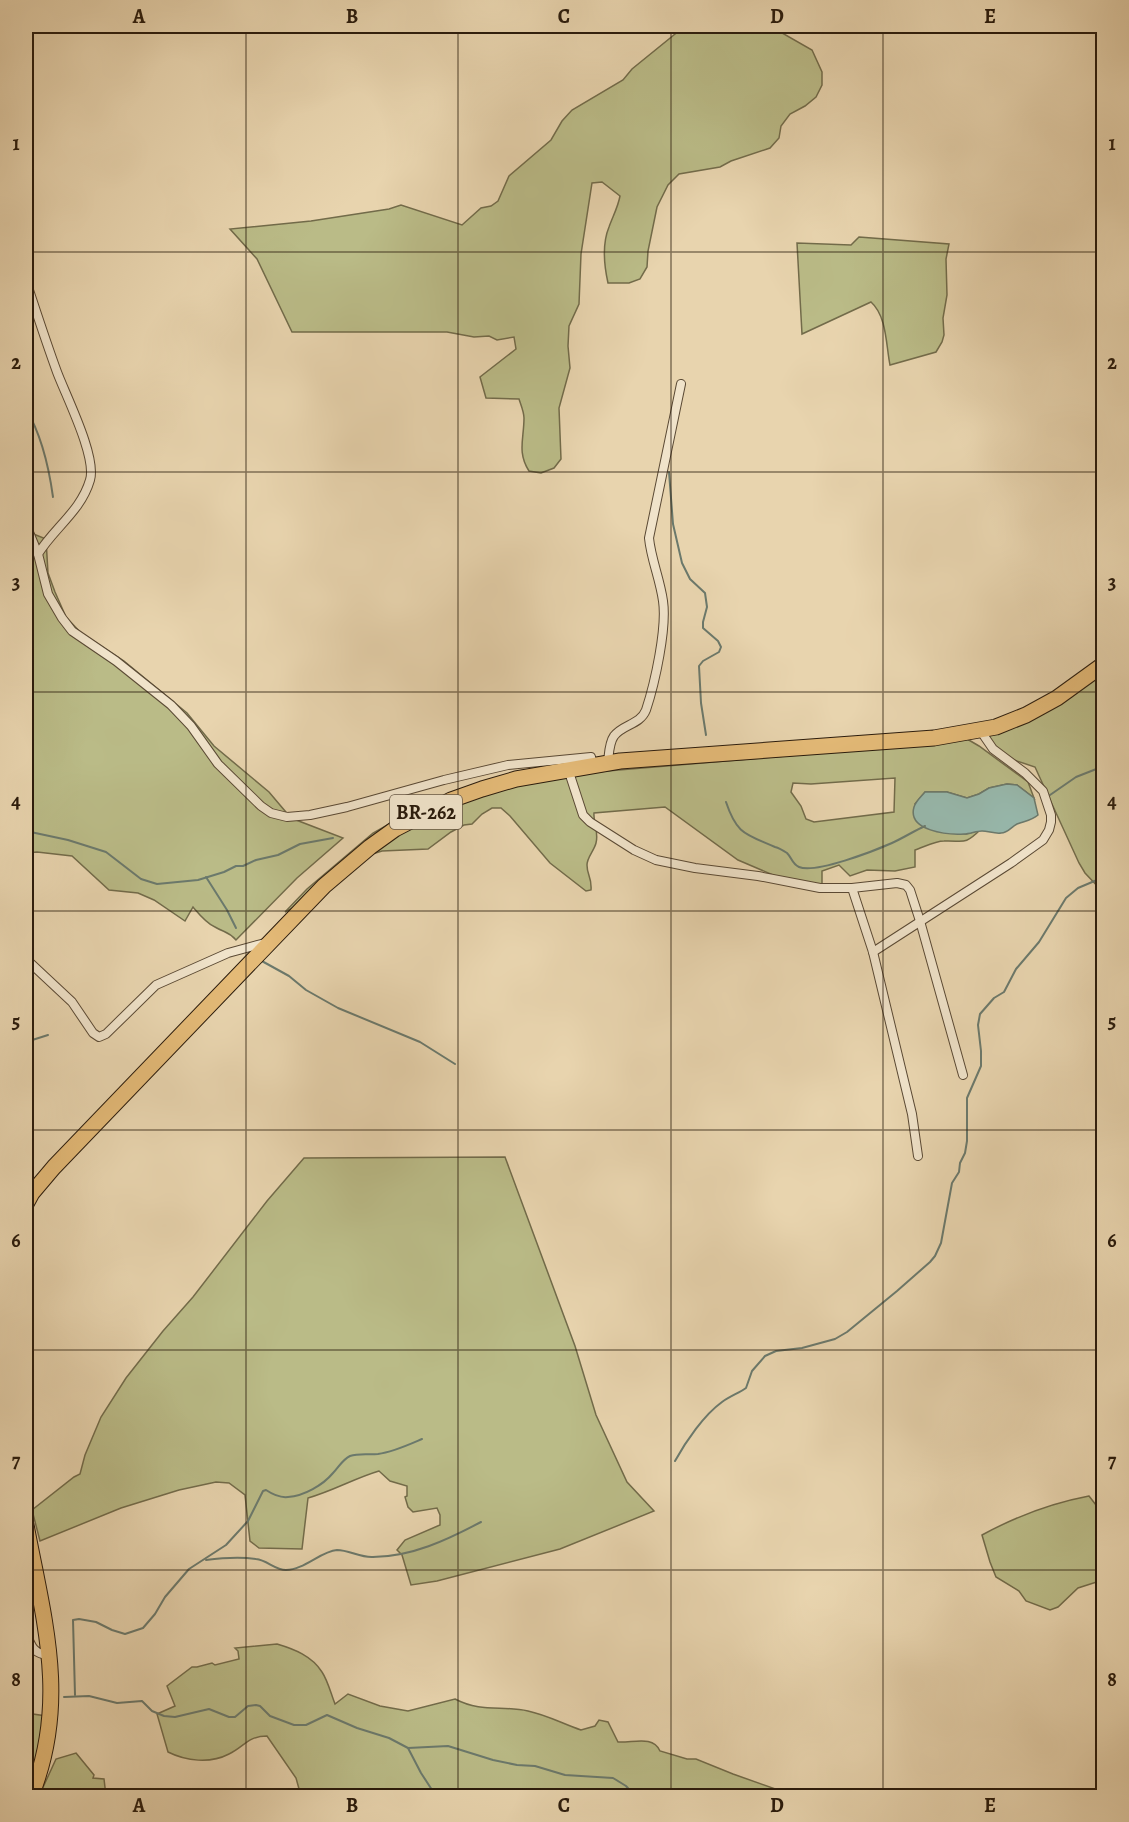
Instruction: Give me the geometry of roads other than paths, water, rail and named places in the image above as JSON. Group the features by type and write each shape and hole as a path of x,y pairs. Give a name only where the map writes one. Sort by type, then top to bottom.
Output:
{"highway":[{"name":"BR-262","path":"26,1204 54,1167 324,886 394,829 451,800 516,779 585,765 934,738 996,727 1026,715 1057,698 1104,664"},
{"path":"26,1525 50,1655 51,1696 50,1723 45,1752 31,1797"}],"street":[{"path":"26,281 56,370 86,448 92,471 84,495 76,508 49,537 38,555"},
{"path":"26,525 38,555 48,594 72,630 124,667 171,705 191,726 218,764 271,813 287,817 310,815 508,765 585,765 610,746 614,736 620,730 637,721 644,714 655,673 664,609 649,538 681,384"},
{"path":"873,952 1043,840 1051,822 1051,815 1043,790 993,749 980,730"},
{"path":"585,765 583,815 590,822 645,856 686,866 820,888 852,888 897,883 906,885 910,890 920,921 963,1075"},
{"path":"852,888 873,952 912,1114 918,1156"},
{"path":"26,959 72,1002 93,1033 99,1037 106,1034 156,985 228,953 268,943"},
{"path":"26,1633 33,1649 42,1655 50,1655"}],"water":[{"path":"1007,784 1017,785 1034,798 1038,815 1003,833 939,832 923,826 913,815 917,801 925,792 947,792 967,798 989,788"}],"waterway":[{"path":"26,409 44,452 53,497"},
{"path":"669,472 673,524 682,563 690,579 705,593 707,607 703,628 718,641 721,647 719,652 703,661 699,666 706,735"},
{"path":"1050,795 1076,777 1104,766"},
{"path":"726,802 734,821 744,832 783,850 793,863 807,868 831,865 859,856 892,843 925,826"},
{"path":"26,831 68,840 106,852 141,879 157,884 198,880 236,866 278,855 300,844 333,838"},
{"path":"206,877 236,928"},
{"path":"675,1461 690,1437 715,1407 746,1388 752,1371 765,1356 776,1351 802,1348 835,1339 847,1332 935,1256 941,1243 952,1183 959,1172 965,1153 967,1098 981,1066 978,1025 980,1014 994,998 1004,992 1016,969 1039,942 1066,898 1078,888 1104,877"},
{"path":"260,960 338,1008 420,1042 455,1064"},
{"path":"26,1042 48,1035"},
{"path":"75,1695 73,1620 96,1622 125,1634 143,1628 189,1569 226,1545 248,1521 263,1491 266,1490 282,1497 300,1495 324,1482 350,1456 384,1453 422,1439"},
{"path":"206,1560 256,1559 286,1570 299,1567 337,1550 368,1557 415,1551 481,1522"},
{"path":"64,1697 89,1696 117,1703 142,1701 152,1711 164,1716 175,1717 209,1709 235,1717 248,1706 256,1705 270,1716 294,1725 306,1725 327,1715 389,1738 408,1748 448,1746 493,1760 535,1766 565,1775 613,1778 626,1786 635,1796"},
{"path":"26,1715 32,1701"},
{"path":"408,1748 436,1796"}]}
